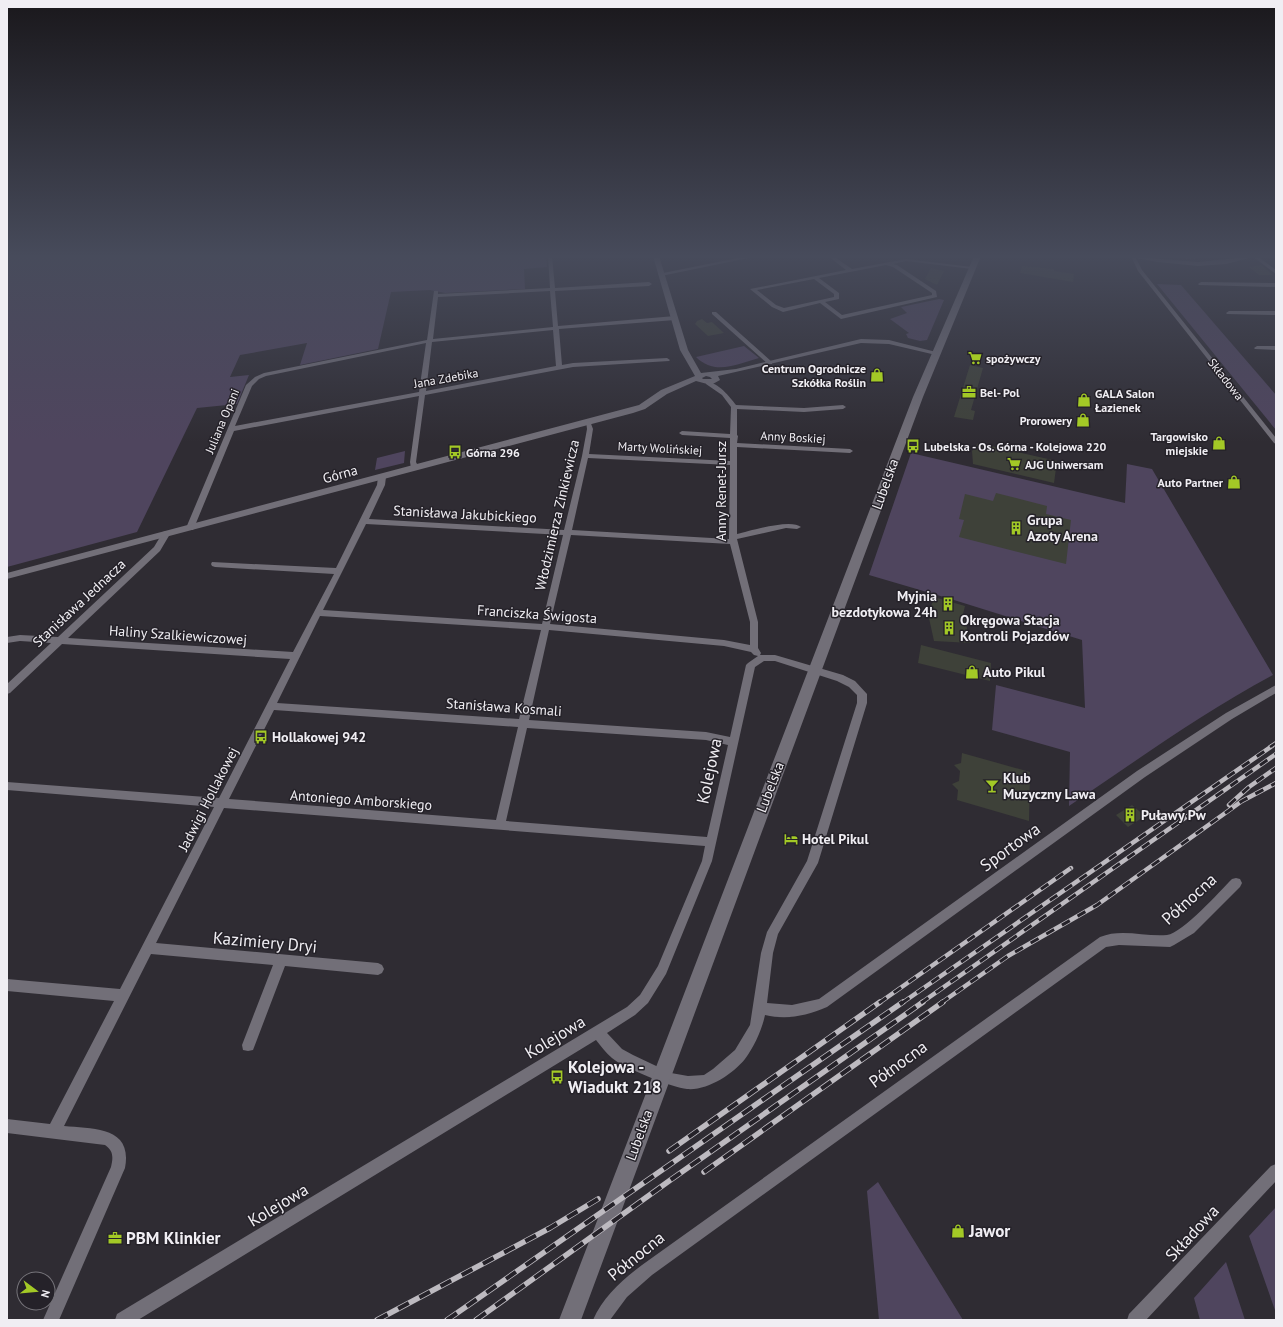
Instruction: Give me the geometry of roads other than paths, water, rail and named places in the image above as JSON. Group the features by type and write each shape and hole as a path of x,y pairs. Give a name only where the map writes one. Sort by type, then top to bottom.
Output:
{"main road":[{"name":"Lubelska","path":"570,1320 678,1030 936,353 951,318"}],"street":[{"path":"415,468 413,462 432,318"},
{"path":"554,318 559,368"},
{"path":"675,318 684,350 690,361 724,394 734,406 804,410 843,407"},
{"name":"Juliana Opani","path":"190,528 249,385 257,378 264,375 429,341 555,328 675,318"},
{"path":"720,318 770,363"},
{"name":"Składowa","path":"1178,318 1276,442"},
{"name":"Górna","path":"7,576 642,407 664,392 676,387 736,371 866,340 889,342 936,353"},
{"path":"1257,348 1276,348"},
{"name":"Jana Zdebika","path":"231,429 559,368 667,360"},
{"name":"Anny Renet-Jursz","path":"734,406 733,540 754,622 754,649"},
{"name":"Włodzimierza Zinkiewicza","path":"500,824 585,456 590,429 588,422"},
{"path":"682,433 734,436"},
{"name":"Anny Boskiej","path":"734,445 850,451"},
{"name":"Marty Wolińskiej","path":"585,456 734,463"},
{"name":"Jadwigi Hollakowej","path":"54,1131 272,706 364,521 381,485 382,477"},
{"name":"Stanisława Jakubickiego","path":"364,521 567,533 733,540 786,526 797,527"},
{"name":"Stanisława Jednacza","path":"7,690 157,549 166,534"},
{"path":"215,564 338,571"},
{"name":"Franciszka Świgosta","path":"317,613 546,627 724,643 754,649"},
{"name":"Haliny Szalkiewiczowej","path":"7,640 20,638 296,656"},
{"path":"598,1033 617,1054 670,1079 688,1083 705,1080 718,1074 735,1060 748,1043 756,1027 767,953 772,932 812,863 862,703 862,694 852,684 815,670 775,658 762,658 754,649"},
{"name":"Kolejowa","path":"123,1320 598,1033 631,1011 644,999 662,970 698,885 712,842 749,671 751,665 762,658"},
{"name":"Sportowa","path":"760,1008 775,1012 795,1013 823,1003 1141,774 1229,716 1276,689"},
{"name":"Stanisława Kosmali","path":"272,706 524,722 706,736 734,742"},
{"name":"Antoniego Amborskiego","path":"7,786 712,842"},
{"name":"Północna","path":"601,1320 608,1307 624,1288 698,1232 941,1056 1104,941 1119,939 1170,941 1190,929 1236,883"},
{"name":"Kazimiery Dryi","path":"149,948 378,969"},
{"path":"248,1045 281,961"},
{"path":"7,985 124,996"},
{"path":"7,1126 107,1138 114,1141 119,1148 120,1157 118,1168 51,1320"},
{"name":"Składowa","path":"1135,1320 1276,1171"}],"railway":[{"path":"1270,747 1276,743"},
{"path":"902,1003 1272,746"},
{"path":"921,1003 1276,754"},
{"path":"1229,805 1249,787 1276,768"},
{"path":"941,1003 1008,956 1097,905 1242,801 1276,783"},
{"path":"879,1003 1071,868"},
{"path":"669,1151 880,1002"},
{"path":"447,1320 903,1002"},
{"path":"476,1320 669,1181 923,1002"},
{"path":"704,1172 943,1002"},
{"path":"377,1320 550,1228 598,1199"}],"place":[{"name":"spożywczy","path":"975,358"},
{"name":"Centrum Ogrodnicze Szkółka Roślin","path":"877,375"},
{"name":"Bel- Pol","path":"969,392"},
{"name":"GALA Salon Łazienek","path":"1084,400"},
{"name":"Prorowery","path":"1083,420"},
{"name":"Targowisko miejskie","path":"1219,443"},
{"name":"Lubelska - Os. Górna - Kolejowa 220","path":"913,446"},
{"name":"Górna 296","path":"455,452"},
{"name":"AJG Uniwersam","path":"1014,464"},
{"name":"Auto Partner","path":"1234,482"},
{"name":"Grupa Azoty Arena","path":"1016,528"},
{"name":"Myjnia bezdotykowa 24h","path":"948,604"},
{"name":"Okręgowa Stacja Kontroli Pojazdów","path":"949,628"},
{"name":"Auto Pikul","path":"972,672"},
{"name":"Hollakowej 942","path":"261,737"},
{"name":"Klub Muzyczny Lawa","path":"992,786"},
{"name":"Puławy Pw","path":"1130,815"},
{"name":"Hotel Pikul","path":"791,839"},
{"name":"Kolejowa - Wiadukt 218","path":"557,1077"},
{"name":"Jawor","path":"958,1231"},
{"name":"PBM Klinkier","path":"115,1238"}]}
